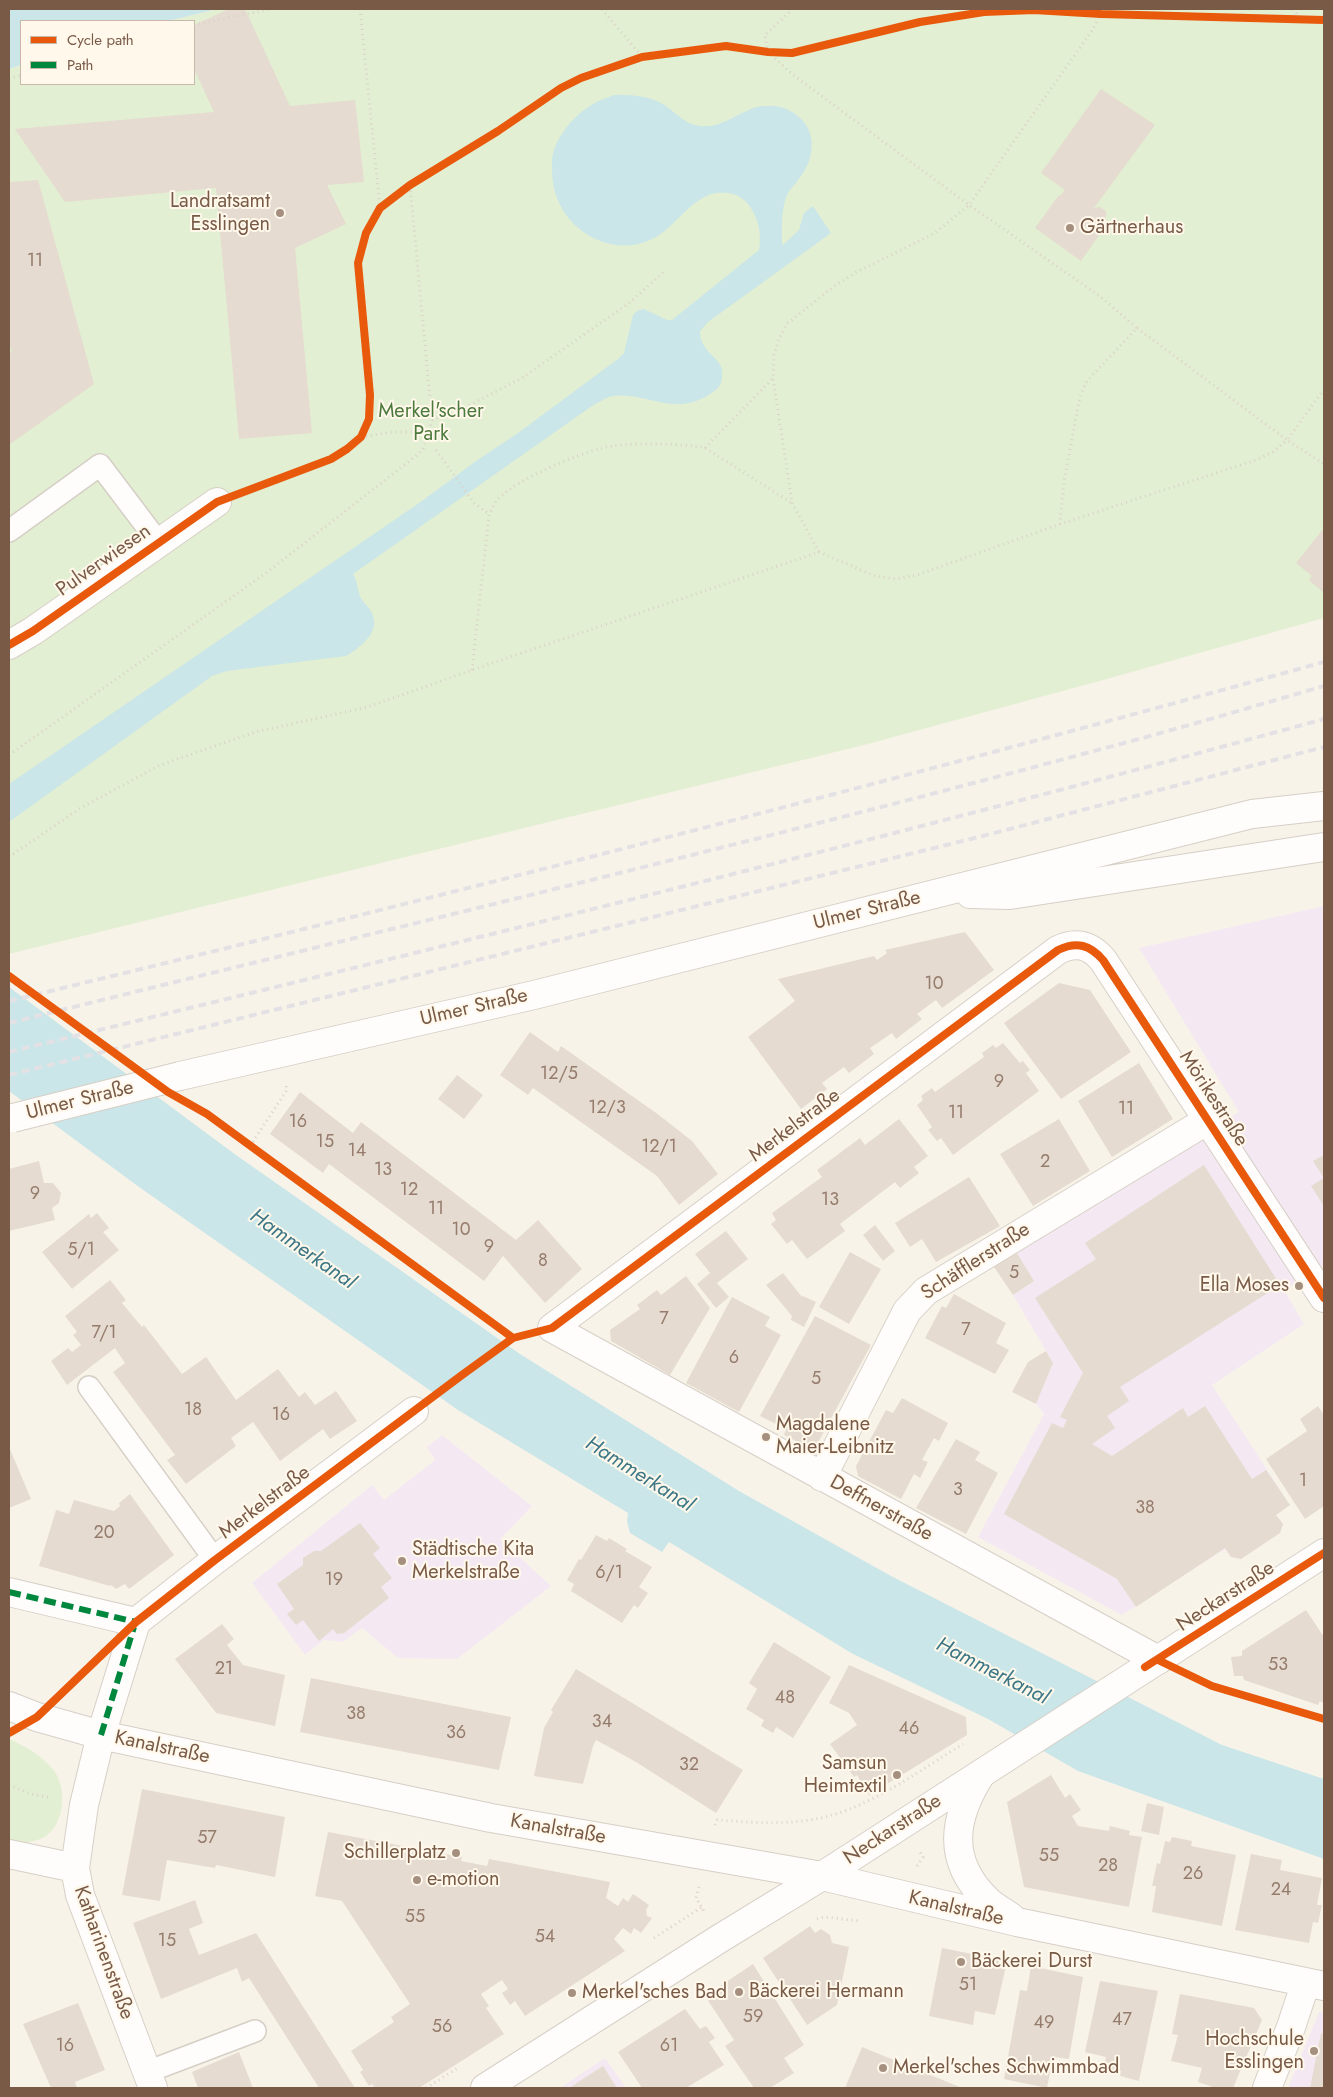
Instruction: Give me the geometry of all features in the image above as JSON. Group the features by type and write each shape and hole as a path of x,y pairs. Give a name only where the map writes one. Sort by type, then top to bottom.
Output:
{"street":[{"name":"Pulverwiesen","path":"9,644 33,631 217,502"},
{"path":"1252,814 1324,789"},
{"name":"Ulmer Straße","path":"11,1118 180,1076 534,995 1252,814 1324,806"},
{"name":"Ulmer Straße","path":"939,893 1010,895 1324,847"},
{"name":"Mörikestraße","path":"1058,950 1069,945 1078,944 1088,947 1096,953 1324,1298"},
{"name":"Merkelstraße","path":"552,1328 1058,950"},
{"name":"Schäfflerstraße","path":"822,1477 907,1311 926,1291 1208,1120"},
{"name":"Deffnerstraße","path":"552,1328 822,1477 1152,1664"},
{"name":"Merkelstraße","path":"136,1622 215,1560 414,1411"},
{"name":"Neckarstraße","path":"485,2088 719,1939 822,1876 1324,1553"},
{"path":"9,1592 136,1622"},
{"name":"Katharinenstraße","path":"136,1622 101,1734 84,1805 75,1868 80,1895 150,2080"},
{"path":"9,1706 37,1717 101,1734"},
{"name":"Kanalstraße","path":"101,1734 491,1818 822,1876 1017,1922 1315,1984"},
{"name":"Kanalstraße","path":"981,1774 967,1796 959,1820 958,1843 961,1861 970,1880 988,1900 1017,1922"},
{"path":"9,1854 75,1868"},
{"path":"1267,2088 1292,2027 1315,1984"}],"lane":[{"path":"9,531 100,465 159,543"},
{"path":"89,1386 215,1560"},
{"path":"150,2080 255,2031"}],"path":[{"path":"195,25 270,9"},
{"path":"360,9 380,208"},
{"path":"602,9 642,57"},
{"path":"792,9 765,34 768,52 792,74 968,205 1101,297 1137,328 1287,440 1324,464"},
{"path":"1196,9 1196,17"},
{"path":"1293,9 1301,20"},
{"path":"361,437 369,419 370,395 358,263 366,232 380,208 410,185 562,88 581,78 642,57 726,46 768,52 792,53 920,22 984,12 1034,10 1100,14 1324,20"},
{"path":"1100,14 1094,29 968,205 935,233 855,273 833,287 788,323 779,338 776,346 773,378 792,503 819,552 875,576 896,579 917,575 1060,524 1256,460 1273,452 1287,440 1324,389"},
{"path":"9,755 266,573 423,449 432,420 410,185"},
{"path":"432,420 462,409 522,378 629,303 666,270"},
{"path":"1060,524 1064,482 1080,396 1087,381 1137,328"},
{"path":"705,448 773,378"},
{"path":"217,502 331,459 361,437 392,432 429,432"},
{"path":"472,670 489,515 500,497 532,476 602,448 616,445 691,444 705,448 792,503"},
{"path":"436,450 474,503 489,515"},
{"path":"9,857 79,809 158,766 254,732 368,707 819,552"},
{"path":"9,976 128,1063"},
{"path":"250,1146 287,1090"},
{"path":"207,1114 513,1338 414,1411"},
{"path":"37,1717 92,1664"},
{"path":"1152,1664 1212,1686 1324,1720"},
{"path":"719,1939 696,1898 705,1857 717,1820 782,1823 811,1820 845,1810 881,1794 965,1742"},
{"path":"9,1784 31,1794 84,1805"},
{"path":"809,1922 825,1917 870,1923"}],"shaded area":[{"path":"1324,906 1324,1265 1284,1290 1304,1324 1212,1385 1290,1505 1276,1515 1283,1524 1280,1533 1241,1559 1231,1557 1225,1549 1122,1615 978,1537 1044,1414 1036,1404 1053,1363 1013,1295 1034,1281 1017,1253 1239,1112 1139,948"},
{"name":"Städtische Kita Merkelstraße","path":"442,1435 532,1506 500,1539 551,1586 457,1659 398,1658 362,1628 343,1642 324,1640 305,1655 252,1583 372,1485 384,1500 435,1460 427,1447"},
{"name":"Hochschule Esslingen","path":"1319,2012 1324,2013 1324,2088 1288,2088"},
{"path":"605,2058 626,2088 560,2088"}],"green space":[{"name":"Merkel'scher Park","path":"217,9 1324,9 1324,618 864,745 9,954 9,69 20,65 20,85 195,85 195,20 172,20"},
{"path":"9,1739 45,1761 55,1772 61,1787 62,1806 57,1823 52,1831 42,1838 23,1843 9,1843"}],"water":[{"path":"9,9 217,9 172,20 20,20 20,65 9,69"},
{"path":"614,95 637,96 654,100 683,119 694,125 701,126 718,124 757,107 780,107 800,118 809,131 812,146 811,154 805,169 786,197 782,217 782,243 783,245 799,230 804,213 813,206 831,233 708,322 700,331 704,345 720,364 722,379 719,387 696,401 683,404 670,404 621,396 609,397 592,406 353,574 360,597 371,611 374,623 371,634 357,649 346,656 227,671 212,676 9,822 9,784 422,501 618,359 624,353 633,315 637,311 644,309 667,320 672,320 759,250 759,231 754,214 744,200 737,195 728,193 716,193 706,196 696,202 660,235 636,245 607,243 594,238 581,230 571,220 562,209 553,182 552,161 556,144 566,128 579,114 595,103"},
{"name":"Hammerkanal","path":"9,987 236,1155 520,1354 739,1491 891,1576 1222,1745 1324,1779 1324,1859 1078,1771 988,1719 853,1654 669,1542 662,1552 630,1533 627,1521 628,1513 458,1410 139,1187 9,1091"}],"building":[{"name":"Landratsamt Esslingen","path":"229,9 245,9 290,106 355,100 364,182 327,185 346,224 295,248 312,433 239,439 216,188 65,202 15,129 214,112 195,71 195,25"},
{"path":"1101,89 1155,125 1094,208 1100,207 1106,211 1104,220 1096,222 1104,228 1081,261 1035,228 1059,195 1065,190 1041,173"},
{"path":"38,180 94,384 9,445 9,354 12,352 9,342 9,182"},
{"path":"1324,528 1324,593 1309,580 1312,576 1296,563"},
{"path":"965,932 994,970 942,1008 936,1000 917,1014 922,1019 896,1039 892,1033 870,1048 874,1054 849,1073 844,1067 822,1083 827,1089 801,1109 748,1037 795,1001 778,979 874,956 877,960 887,953 885,950"},
{"path":"1059,983 1090,990 1131,1052 1061,1099 1004,1023"},
{"path":"530,1032 558,1052 561,1046 659,1115 692,1141 718,1174 679,1205 657,1176 533,1088 528,1095 500,1075"},
{"path":"1003,1043 1020,1063 1023,1061 1030,1070 1026,1073 1039,1091 953,1155 941,1138 937,1141 928,1130 932,1127 917,1105 923,1100 921,1096 932,1088 935,1092 984,1057 982,1053 993,1045 996,1048"},
{"path":"1139,1063 1173,1119 1112,1157 1078,1101"},
{"path":"457,1075 483,1095 464,1119 438,1099"},
{"path":"300,1092 353,1133 361,1122 516,1240 538,1220 582,1269 545,1303 503,1256 484,1281 329,1164 323,1173 270,1134"},
{"path":"899,1119 928,1156 914,1167 919,1173 900,1188 895,1182 840,1224 845,1231 807,1259 792,1240 787,1244 771,1224 776,1220 772,1213 822,1177 817,1170 860,1138 865,1145"},
{"path":"1059,1119 1090,1171 1033,1206 1000,1154"},
{"path":"1324,1155 1324,1178 1313,1161"},
{"path":"39,1161 44,1183 53,1183 61,1193 59,1203 52,1208 55,1220 9,1231 9,1169"},
{"path":"1204,1165 1280,1285 1120,1387 1129,1401 1107,1416 1115,1428 1092,1444 1112,1456 1183,1408 1188,1417 1205,1406 1252,1479 1266,1470 1290,1505 1276,1515 1283,1524 1280,1533 1241,1559 1231,1557 1225,1548 1136,1607 1117,1579 1004,1514 1052,1423 1063,1428 1067,1420 1060,1417 1083,1373 1035,1298 1096,1259 1085,1243"},
{"path":"969,1177 1000,1226 936,1262 922,1239 910,1247 895,1223"},
{"path":"1324,1178 1324,1206 1311,1186"},
{"path":"97,1213 109,1228 103,1232 119,1250 72,1289 42,1252 89,1214 91,1218"},
{"path":"875,1225 895,1251 883,1261 863,1235"},
{"path":"726,1231 748,1259 717,1283 729,1297 716,1308 697,1284 710,1273 695,1254"},
{"path":"850,1252 881,1269 849,1324 819,1307"},
{"path":"1017,1253 1034,1281 1013,1295 994,1267"},
{"path":"783,1273 802,1297 816,1302 804,1327 791,1320 792,1316 766,1285"},
{"path":"686,1276 710,1308 670,1375 611,1341 610,1330 640,1309 637,1305 657,1290 661,1295"},
{"path":"110,1280 126,1300 122,1303 142,1327 144,1325 182,1374 206,1357 236,1400 278,1369 299,1397 305,1392 315,1405 336,1391 357,1421 330,1439 323,1429 280,1461 253,1422 231,1438 236,1446 186,1484 167,1460 175,1455 113,1372 125,1363 115,1348 67,1385 51,1361 68,1348 72,1352 81,1345 73,1335 77,1332 65,1316"},
{"path":"954,1294 1006,1323 996,1343 1009,1350 995,1374 925,1338 942,1306 946,1308"},
{"path":"732,1297 770,1317 765,1326 781,1335 739,1412 686,1383"},
{"path":"815,1316 871,1345 814,1450 784,1435 786,1429 760,1416"},
{"path":"1046,1351 1053,1363 1036,1404 1012,1392 1028,1362"},
{"path":"902,1398 948,1423 939,1441 934,1438 922,1460 928,1462 920,1478 914,1474 901,1499 858,1476 856,1466 886,1410 893,1413"},
{"path":"1318,1406 1324,1415 1324,1506 1305,1519 1266,1459 1307,1431 1300,1419"},
{"path":"956,1439 980,1452 975,1460 998,1473 966,1534 916,1508"},
{"path":"9,1447 31,1499 9,1508"},
{"path":"130,1494 174,1555 129,1589 125,1584 116,1589 111,1585 39,1566 56,1510 69,1514 74,1500 114,1511 120,1506 119,1503"},
{"name":"Städtische Kita Merkelstraße","path":"360,1523 380,1548 373,1554 392,1578 381,1587 389,1598 344,1633 337,1634 333,1629 319,1641 303,1620 296,1625 287,1614 294,1609 277,1584 303,1565 303,1558 314,1551 321,1551"},
{"path":"596,1535 607,1541 609,1538 627,1549 625,1551 652,1567 639,1587 648,1593 638,1608 634,1605 622,1623 571,1591 574,1584 567,1580"},
{"path":"1306,1610 1324,1637 1324,1703 1320,1701 1318,1705 1244,1680 1243,1676 1234,1676 1231,1657 1242,1656 1242,1651"},
{"path":"222,1624 234,1639 227,1645 243,1665 285,1675 275,1726 216,1713 175,1659"},
{"path":"774,1642 831,1677 793,1738 776,1727 773,1733 761,1726 764,1720 746,1709 757,1689 749,1683"},
{"path":"849,1665 966,1717 967,1735 869,1795 857,1775 854,1777 830,1744 857,1725 849,1713 829,1703"},
{"path":"576,1669 743,1770 716,1813 636,1762 596,1740 583,1784 534,1776 544,1728 553,1712 551,1710"},
{"path":"311,1678 511,1717 499,1770 300,1732"},
{"path":"1051,1775 1065,1798 1070,1794 1081,1810 1072,1816 1078,1826 1109,1831 1110,1826 1130,1831 1129,1835 1142,1837 1129,1907 1024,1887 1007,1802"},
{"path":"142,1789 285,1817 275,1877 216,1865 215,1868 167,1860 160,1901 122,1895"},
{"path":"1147,1803 1164,1807 1159,1835 1141,1831"},
{"path":"328,1832 462,1857 461,1861 487,1866 489,1859 610,1882 606,1898 618,1906 623,1898 628,1902 633,1894 649,1905 646,1910 647,1916 652,1918 641,1933 634,1928 631,1934 623,1928 614,1939 625,1951 525,2016 515,2001 510,2005 502,1993 508,1989 502,1980 481,1994 489,2006 486,2008 504,2034 419,2088 375,2088 372,2084 369,2086 360,2072 363,2070 351,2051 394,2022 391,2017 410,2004 342,1901 315,1896"},
{"path":"1172,1837 1192,1841 1191,1846 1236,1855 1222,1926 1152,1912 1156,1886 1152,1886 1157,1863 1160,1864 1165,1841 1170,1842"},
{"path":"1251,1854 1282,1860 1280,1870 1322,1878 1317,1905 1322,1905 1318,1923 1313,1922 1309,1943 1235,1930"},
{"path":"195,1900 203,1923 189,1929 199,1955 256,1933 355,2088 319,2088 249,1978 242,1982 237,1968 161,1999 133,1923"},
{"path":"810,1926 815,1933 821,1929 830,1935 832,1943 849,1947 837,2005 807,2025 763,1958"},
{"path":"942,1948 1007,1961 995,2015 975,2011 973,2025 929,2016"},
{"path":"753,1964 804,2045 784,2058 794,2073 770,2088 754,2088 725,2046 734,2040 705,1996"},
{"path":"1031,1966 1083,1977 1069,2059 1053,2057 1047,2088 1004,2079 1020,1990 1027,1991"},
{"path":"1100,1981 1158,1991 1139,2081 1120,2076 1121,2071 1104,2068 1106,2057 1085,2052"},
{"path":"1180,1994 1254,2008 1262,2020 1233,2088 1216,2088 1198,2082 1202,2068 1171,2061 1178,2035 1172,2034"},
{"path":"78,2003 105,2070 75,2082 77,2088 51,2088 23,2024"},
{"path":"685,2009 700,2029 706,2026 715,2038 709,2042 724,2065 686,2088 642,2088 618,2052"},
{"path":"1321,2033 1324,2034 1324,2088 1310,2088"},
{"name":"Merkel'sches Schwimmbad","path":"862,2047 962,2088 845,2088"},
{"path":"239,2052 253,2088 198,2088 192,2072"},
{"path":"603,2066 617,2088 569,2088"}],"railway":[{"path":"9,1001 668,837 1324,662"},
{"path":"9,1023 824,822 1123,743 1324,686"},
{"path":"9,1052 832,849 1324,719"},
{"path":"9,1075 979,837 1324,747"}],"marked path":[{"path":"9,1592 136,1622"},
{"path":"101,1735 134,1627"}],"cycle path":[{"path":"9,645 33,631 217,502 331,459 361,437 369,419 370,395 358,263 366,233 380,208 410,185 498,131 561,88 581,78 642,57 726,46 768,52 792,53 920,22 984,12 1034,10 1101,14 1324,20"},
{"path":"9,1733 37,1717 136,1622 215,1560 462,1375 513,1338 552,1328 1058,950 1065,947 1083,946 1093,951 1103,960 1324,1298"},
{"path":"9,976 168,1092 207,1114 513,1338"},
{"path":"1145,1667 1324,1553"},
{"path":"1158,1660 1212,1686 1324,1719"}],"place":[{"name":"Landratsamt Esslingen","path":"280,213"},
{"name":"Gärtnerhaus","path":"1070,228"},
{"name":"Ella Moses","path":"1299,1286"},
{"name":"Magdalene Maier-Leibnitz","path":"766,1437"},
{"name":"Städtische Kita Merkelstraße","path":"402,1561"},
{"name":"Samsun Heimtextil","path":"897,1775"},
{"name":"Schillerplatz","path":"456,1853"},
{"name":"e-motion","path":"417,1880"},
{"name":"Bäckerei Durst","path":"961,1962"},
{"name":"Bäckerei Hermann","path":"739,1992"},
{"name":"Merkel'sches Bad","path":"572,1993"},
{"name":"Hochschule Esslingen","path":"1314,2051"},
{"name":"Merkel'sches Schwimmbad","path":"883,2068"}]}
